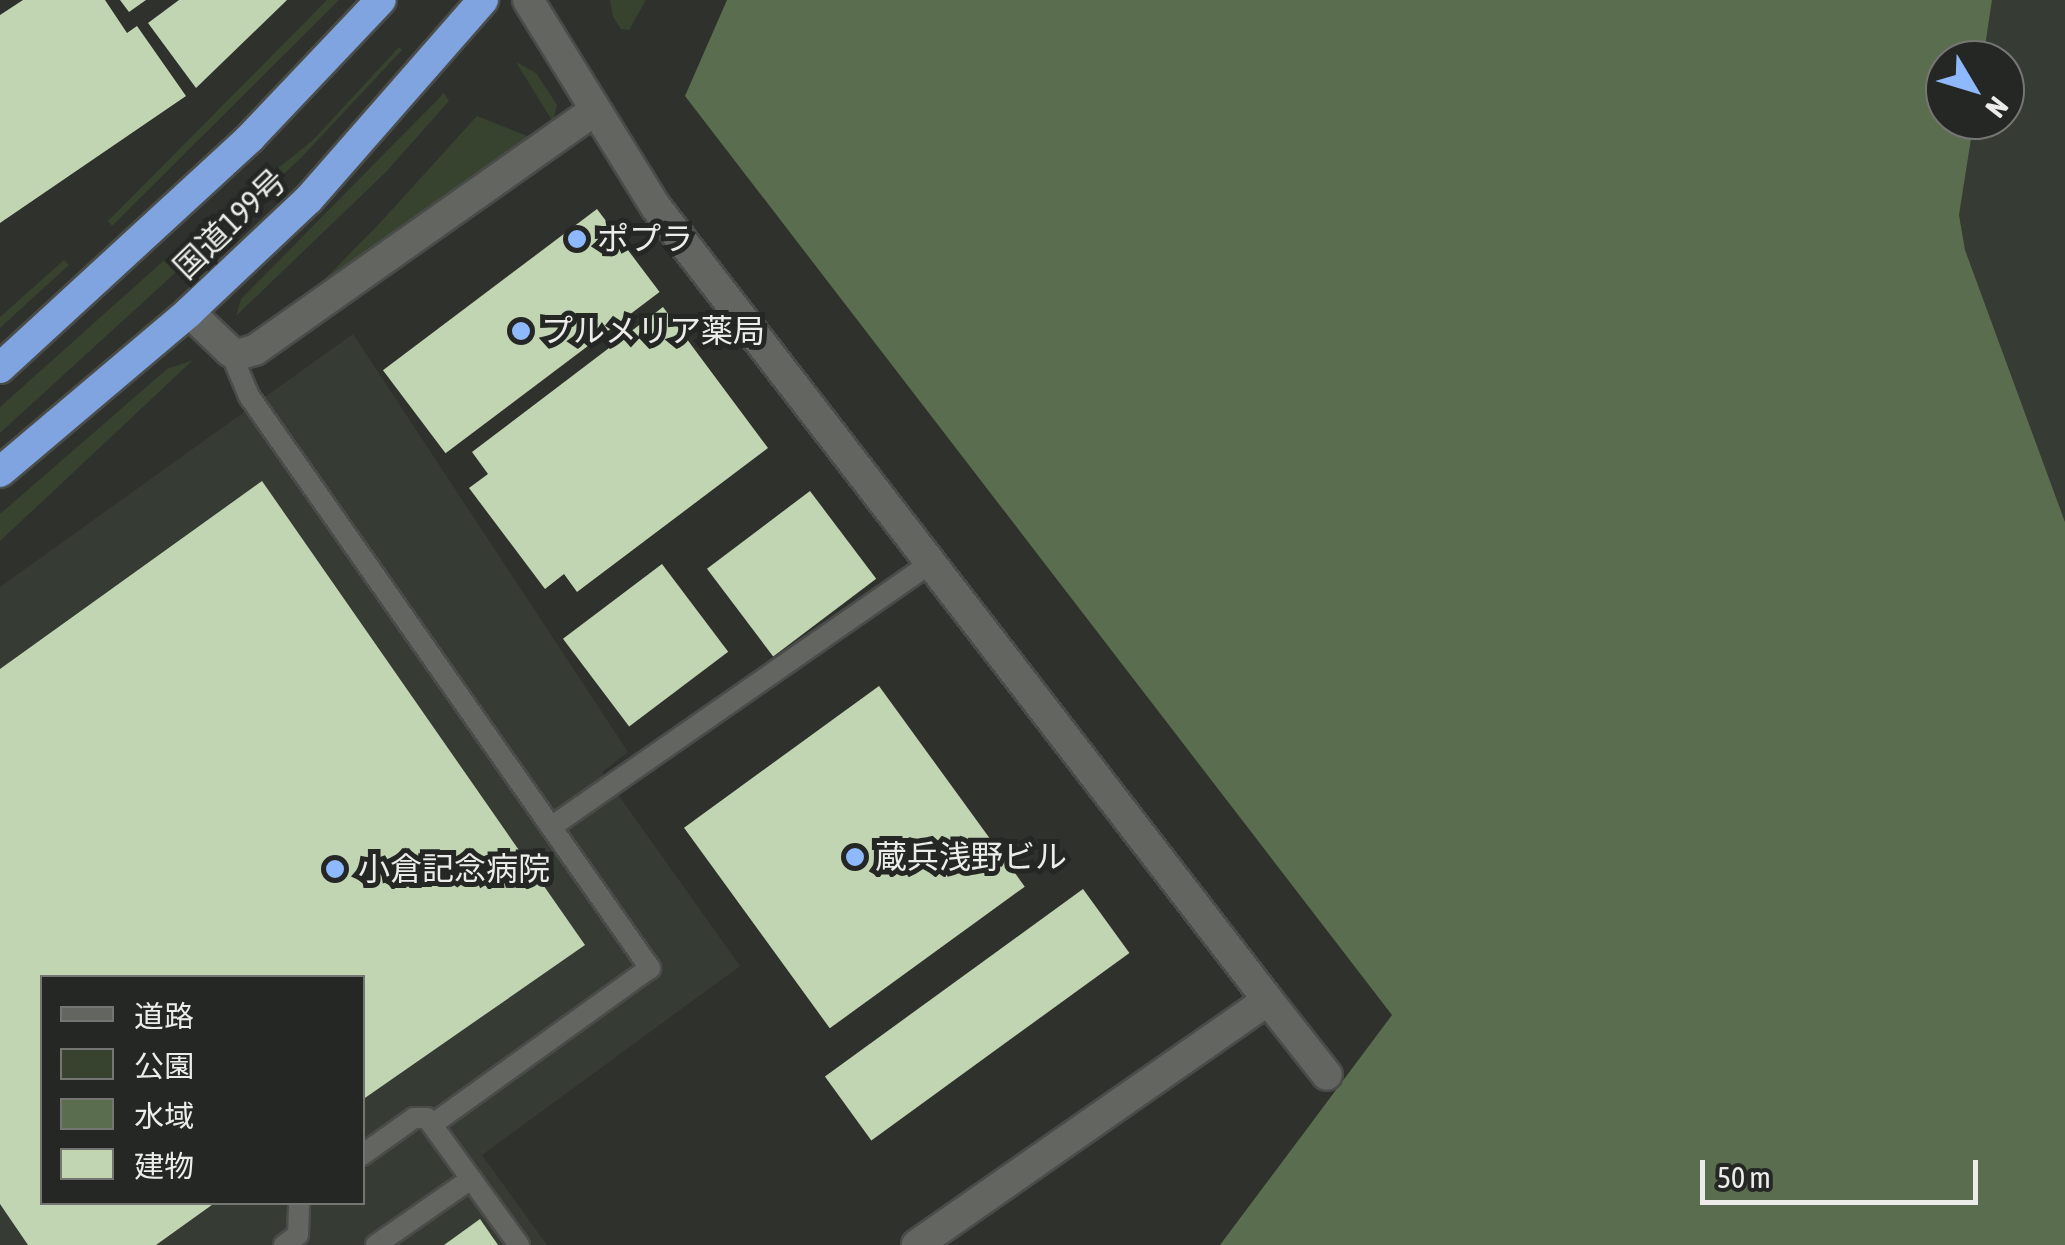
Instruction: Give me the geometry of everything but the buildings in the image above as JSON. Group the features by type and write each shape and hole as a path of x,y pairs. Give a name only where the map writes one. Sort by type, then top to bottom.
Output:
{"highway":[{"name":"国道199号","path":"0,368 250,138 380,0"},
{"name":"国道199号","path":"0,472 189,312 308,200 483,0"}],"street":[{"path":"528,0 656,207 1327,1075"},
{"path":"189,312 230,351 237,355 255,350 594,111"},
{"path":"917,1245 1268,1000"}],"lane":[{"path":"230,351 250,396 650,968 433,1124"},
{"path":"551,826 931,564"},
{"path":"365,1153 414,1118 427,1118 519,1245"},
{"path":"376,1245 471,1179"},
{"path":"296,1242 299,1205"}],"shaded area":[{"path":"1992,0 2065,0 2065,522 1965,250 1959,215 1971,140 2025,140 2025,40 1986,40"},
{"name":"小倉記念病院","path":"353,334 628,752 602,772 740,966 482,1155 547,1245 0,1245 0,587"}],"green space":[{"path":"327,0 339,0 112,226 108,221"},
{"path":"610,0 646,0 629,30 621,29 613,17"},
{"path":"399,47 402,50 301,158 0,433 0,407 170,255 313,140"},
{"path":"516,62 536,73 557,105 553,122"},
{"path":"444,93 449,101 386,172 236,316 241,299"},
{"path":"477,116 532,138 305,299 378,225"},
{"path":"64,260 69,265 0,328 0,317"},
{"path":"193,360 0,541 0,514 167,369"}],"water":[{"path":"727,0 1992,0 1986,40 1925,40 1925,140 1971,140 1959,215 1965,250 2065,522 2065,1245 1220,1245 1392,1015 685,96"}],"place":[{"name":"ポプラ","path":"577,239"},
{"name":"プルメリア薬局","path":"521,331"},
{"name":"蔵兵浅野ビル","path":"855,857"},
{"name":"小倉記念病院","path":"335,869"}]}
